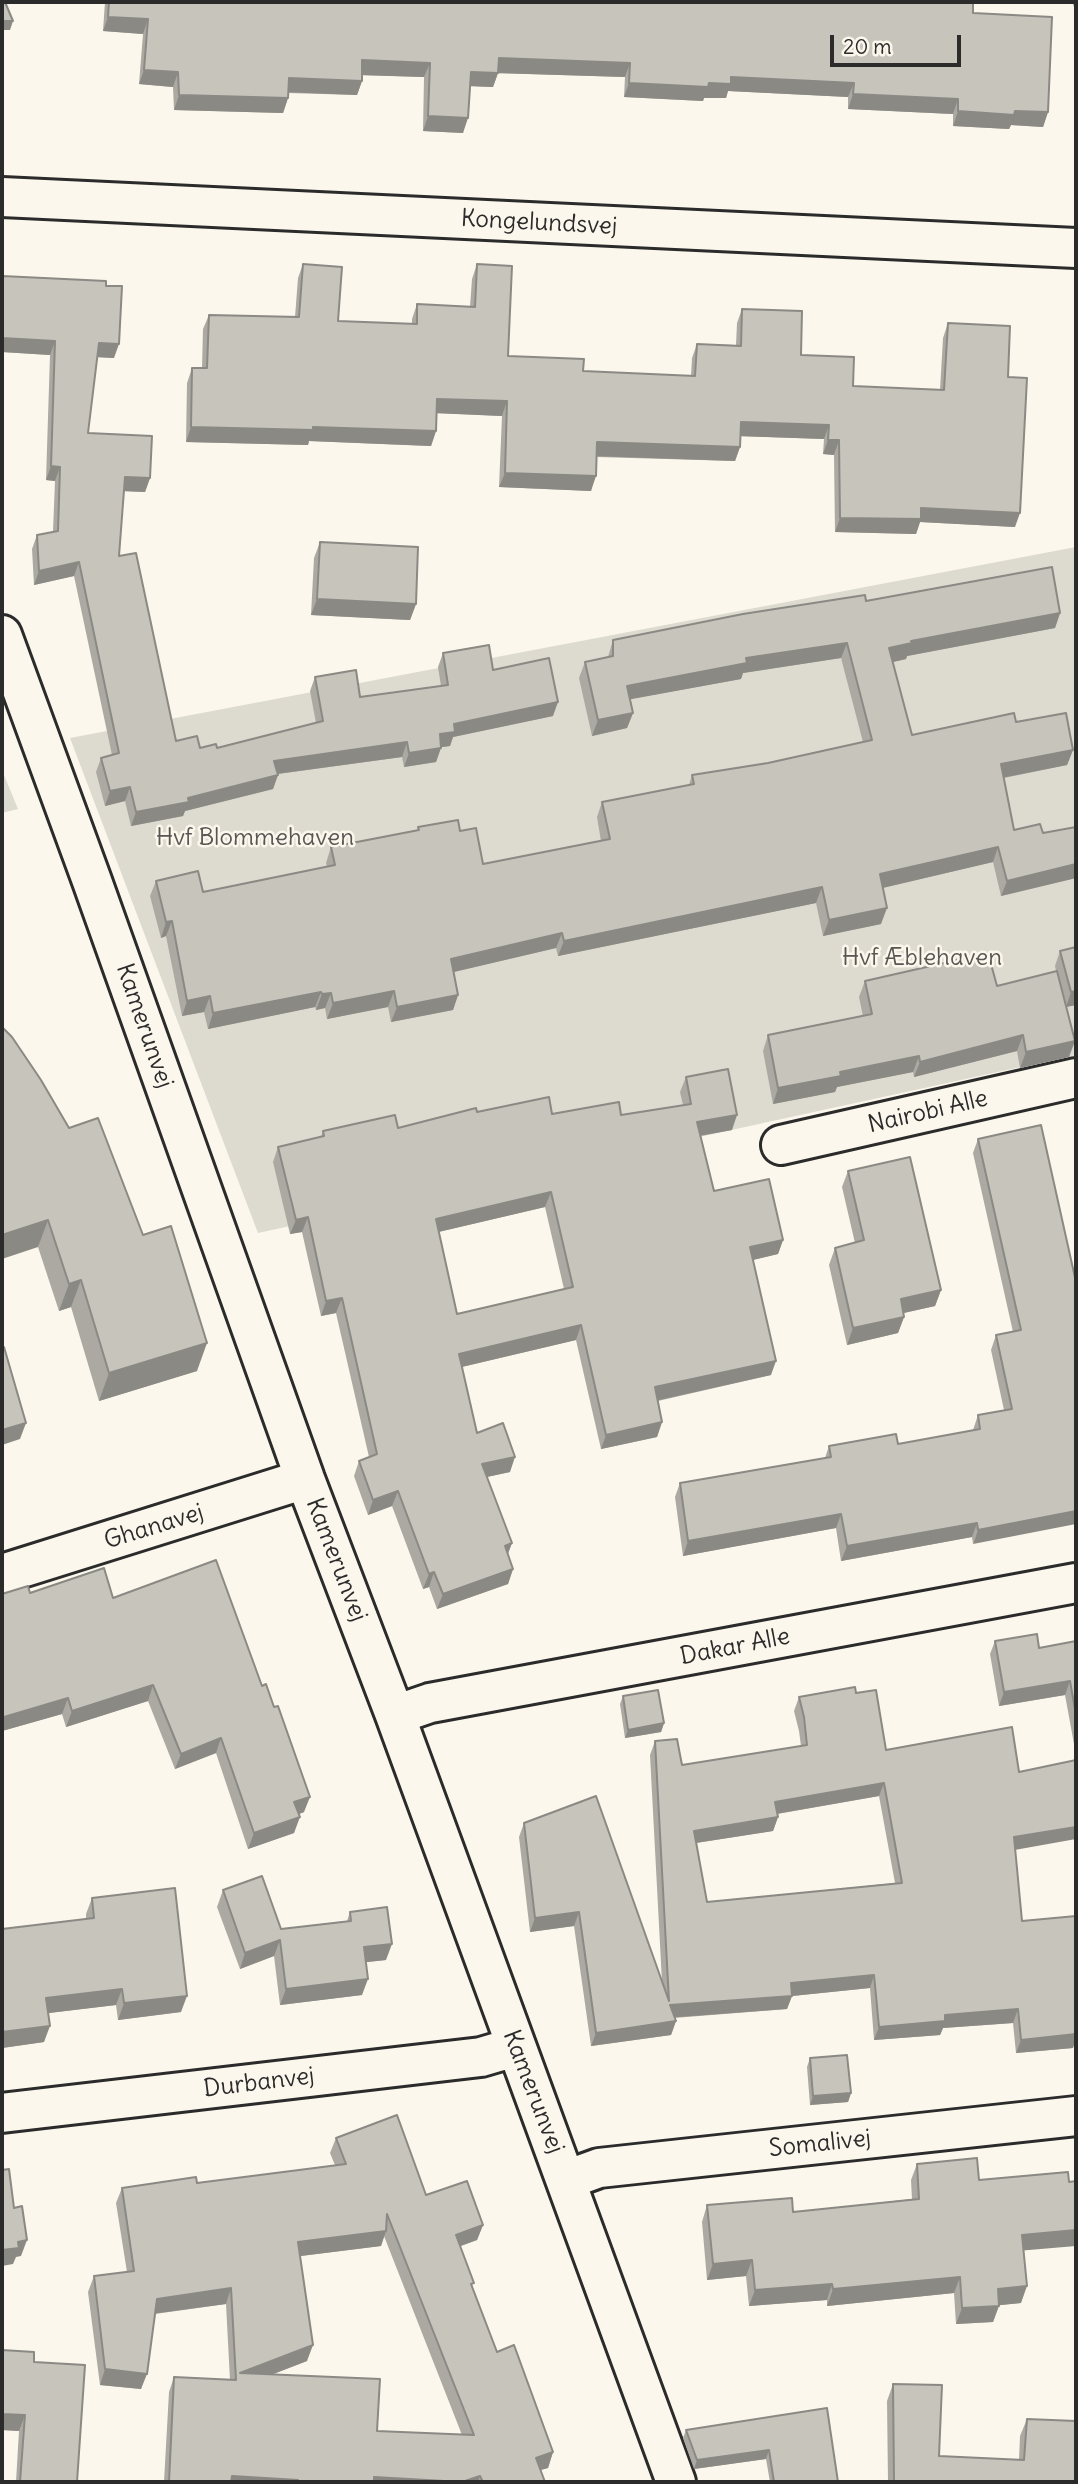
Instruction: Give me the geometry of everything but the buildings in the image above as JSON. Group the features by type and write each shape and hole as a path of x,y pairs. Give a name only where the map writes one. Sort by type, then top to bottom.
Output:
{"street":[{"name":"Kongelundsvej","path":"2,197 1076,248"},
{"name":"Kamerunvej","path":"2,635 305,1479 395,1715 676,2482"},
{"name":"Nairobi Alle","path":"781,1145 1076,1078"},
{"name":"Ghanavej","path":"2,1574 305,1479"},
{"name":"Dakar Alle","path":"395,1715 430,1703 1076,1583"},
{"name":"Durbanvej","path":"2,2113 481,2057 515,2047"},
{"name":"Somalivej","path":"566,2180 599,2168 1076,2116"}],"green space":[{"path":"1076,547 1076,1055 258,1233 70,738"},
{"path":"2,770 18,809 2,813"}],"park label":[{"name":"Hvf Blommehaven","path":"255,838"},
{"name":"Hvf Æblehaven","path":"922,958"}]}
